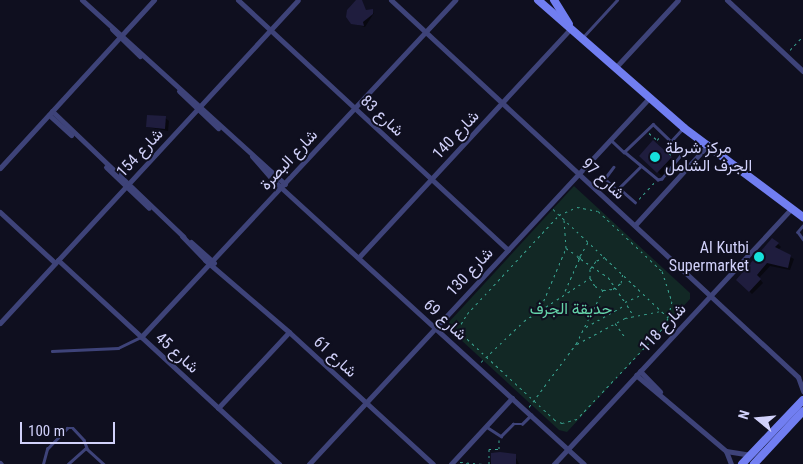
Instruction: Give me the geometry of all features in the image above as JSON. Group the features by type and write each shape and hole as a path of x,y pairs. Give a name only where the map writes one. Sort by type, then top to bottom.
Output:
{"street":[{"name":"شارع 69","path":"82,0 584,464"},
{"path":"0,168 154,0"},
{"name":"شارع 83","path":"238,0 508,250"},
{"name":"شارع 154","path":"1,319 298,0"},
{"name":"شارع 97","path":"391,0 800,378 803,390"},
{"name":"شارع البصرة","path":"141,337 455,0"},
{"path":"538,0 584,37 648,98 684,128 803,217"},
{"path":"554,0 571,28"},
{"path":"616,68 678,0"},
{"path":"727,0 803,70"},
{"name":"شارع 140","path":"359,257 503,104 571,28"},
{"name":"شارع 130","path":"309,464 648,98"},
{"name":"شارع 61","path":"51,113 218,270 289,332 433,464"},
{"path":"635,225 707,146"},
{"name":"شارع 118","path":"554,464 791,209"},
{"name":"شارع 45","path":"0,212 57,261 279,464"},
{"path":"218,408 289,332"},
{"path":"638,373 726,451 731,464"},
{"path":"452,463 512,398"},
{"path":"742,464 803,400"},
{"path":"754,464 803,411"},
{"path":"726,451 751,455"}],"lane":[{"path":"584,37 617,0"},
{"path":"610,140 640,167 658,180 684,153 655,125 645,130 624,152"},
{"path":"672,140 684,128"},
{"path":"614,167 605,180 614,189 620,189 635,202"},
{"path":"620,189 640,167"},
{"path":"803,226 798,232 803,238"},
{"path":"52,351 118,348 141,337"},
{"path":"486,426 499,437 514,423 522,424 531,415"},
{"path":"43,464 47,449 67,428 72,428 84,440 87,448 104,464"},
{"path":"68,464 87,448"}],"path":[{"path":"786,55 803,36"},
{"path":"645,130 657,140 665,133"},
{"path":"677,145 669,153 678,161"},
{"path":"635,202 658,180"},
{"path":"549,205 680,329"},
{"path":"577,207 598,211 662,271 671,294 668,318 574,421 558,422 464,336 462,324 464,317 559,215 577,207"},
{"path":"540,308 566,248 564,219"},
{"path":"565,292 579,257 588,242"},
{"path":"566,248 592,265 616,287 634,315"},
{"path":"592,265 606,257"},
{"path":"592,265 590,278 595,286 604,290 616,287 623,273"},
{"path":"477,366 540,308 590,278"},
{"path":"526,410 576,344 604,290"},
{"path":"586,327 644,293"},
{"path":"576,344 634,315 661,311"},
{"path":"615,323 626,339"},
{"path":"488,464 489,449 499,449 499,437"},
{"path":"452,463 484,464"}],"green space":[{"name":"حديقة الجرف","path":"574,186 690,293 690,299 567,432 559,430 448,328 449,322"}],"building":[{"path":"356,0 362,0 366,10 373,9 373,14 363,22 364,26 351,24 346,17 347,10"},
{"path":"147,115 166,116 165,129 146,127"},
{"name":"مركز شرطة الجرف الشامل","path":"653,140 672,157 657,173 639,156"},
{"path":"772,238 779,243 775,247 791,255 788,268 767,263 757,275 761,279 749,292 736,280"},
{"path":"491,453 516,454 516,464 491,464"}],"place":[{"name":"مركز شرطة الجرف الشامل","path":"655,157"},
{"name":"Al Kutbi Supermarket","path":"759,257"}]}
